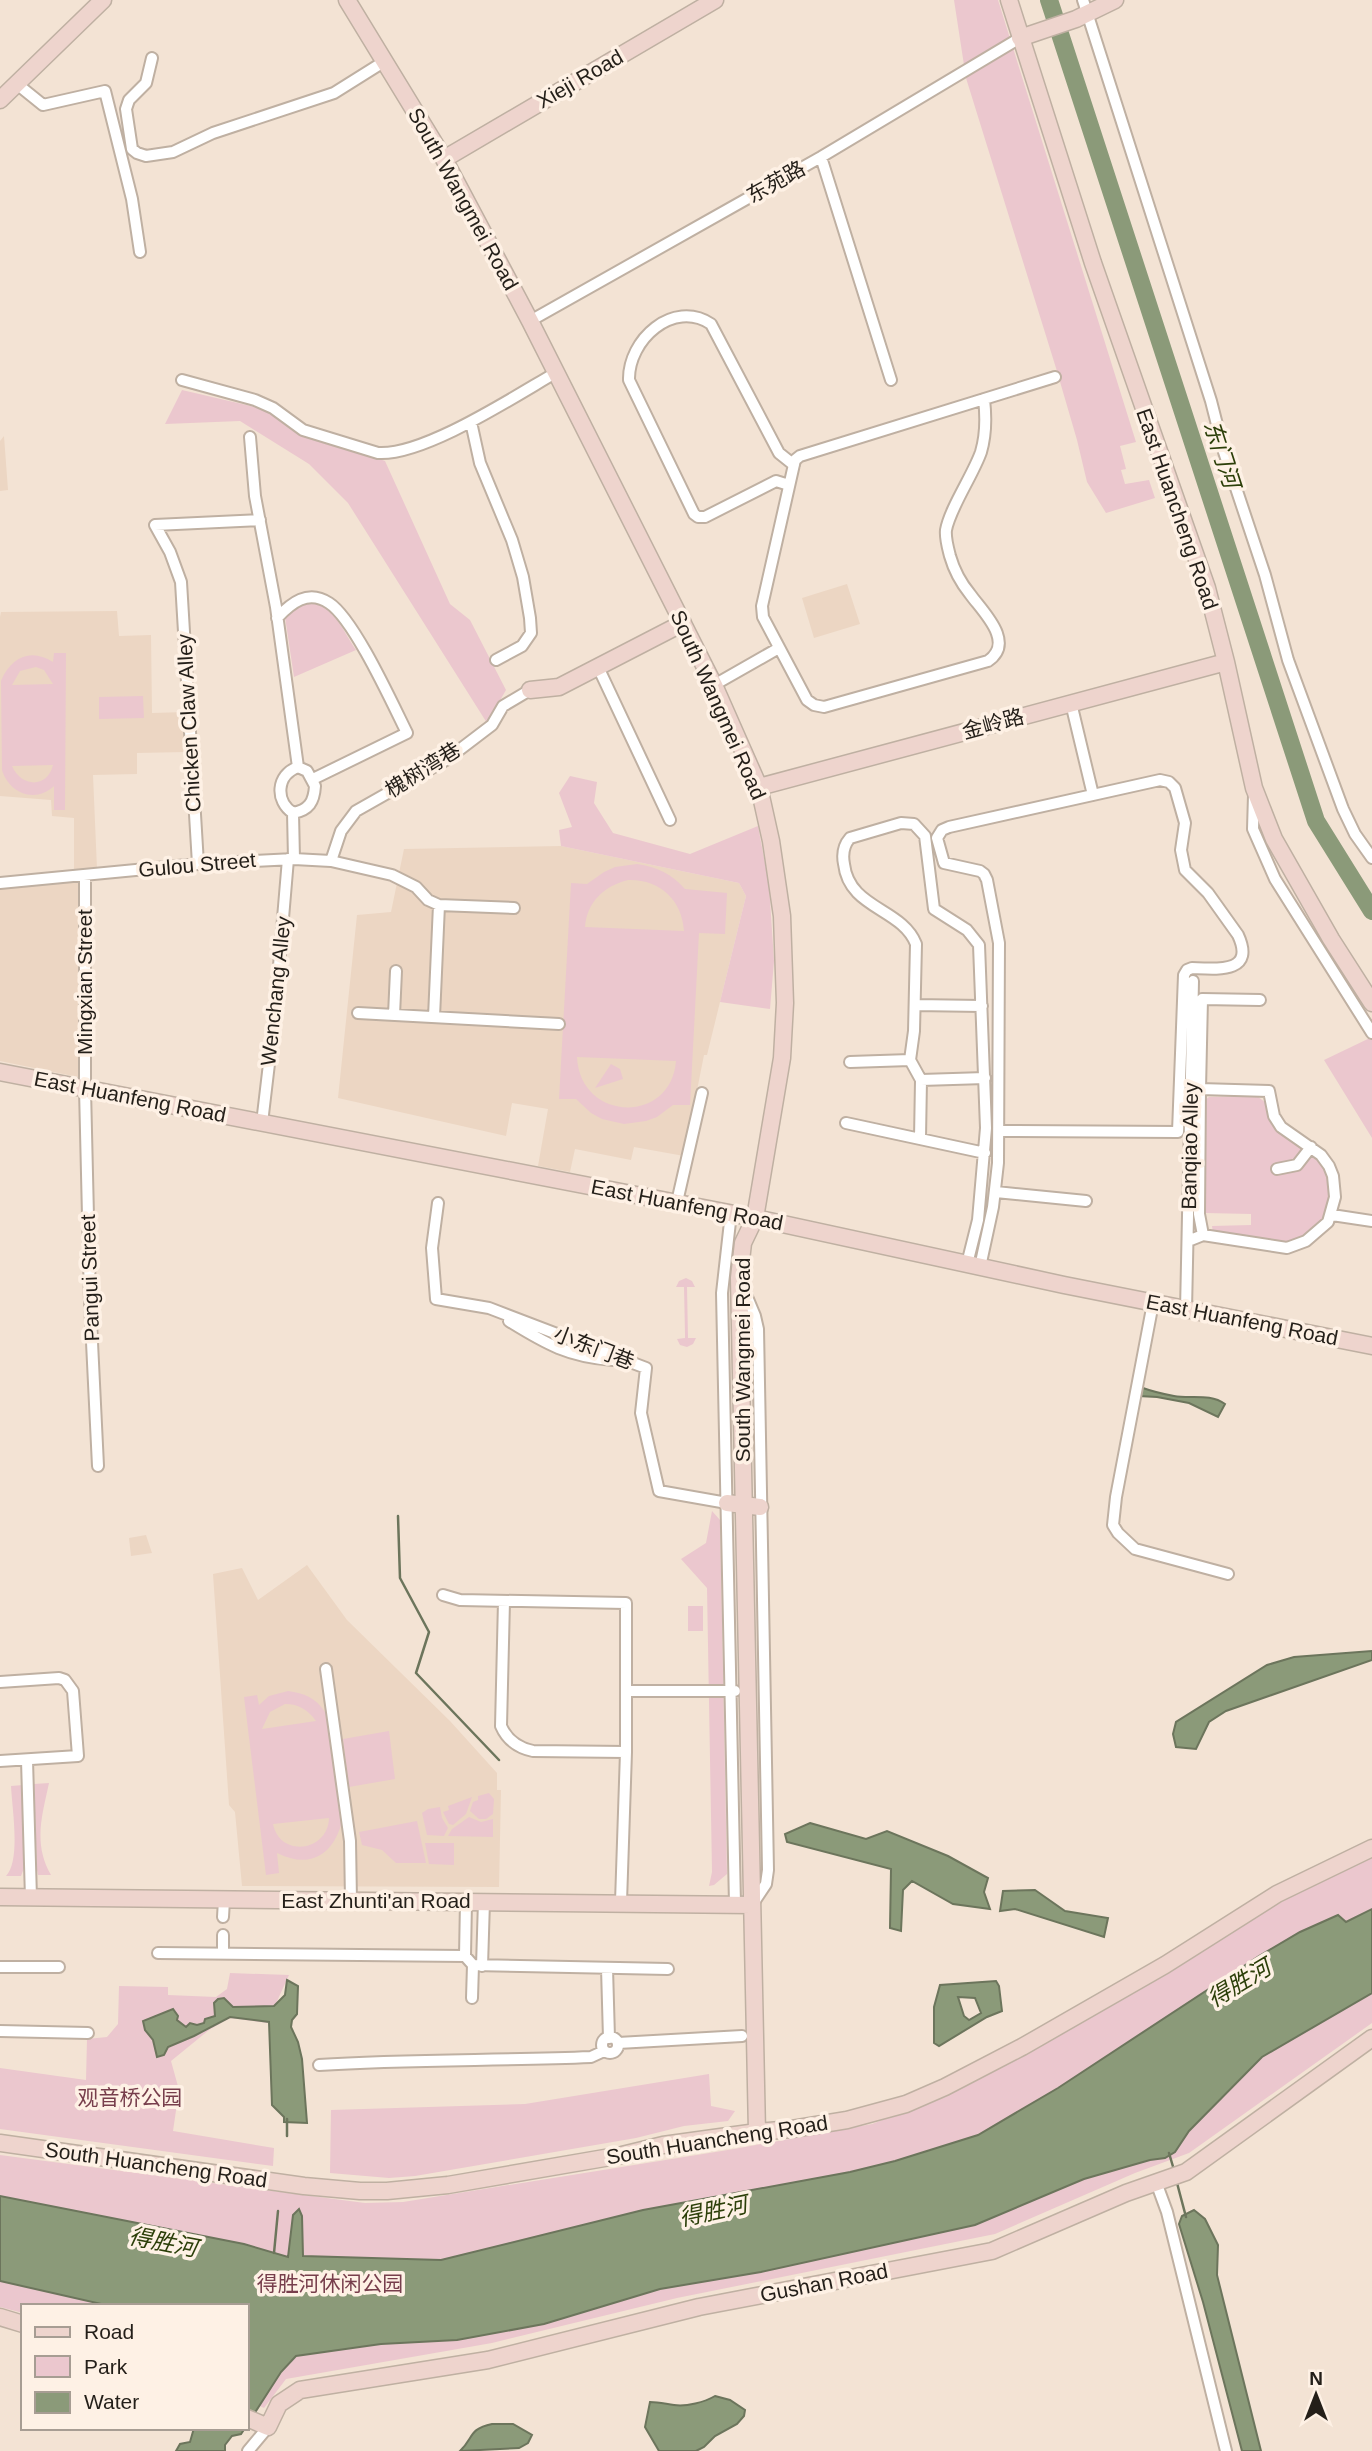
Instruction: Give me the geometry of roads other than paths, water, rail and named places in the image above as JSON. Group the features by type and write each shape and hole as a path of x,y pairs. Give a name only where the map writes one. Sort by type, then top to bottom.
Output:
{"main road":[{"path":"0,100 103,0"},
{"name":"Xieji Road","path":"444,159 715,0"},
{"name":"East Huancheng Road","path":"1009,0 1027,36 1097,276 1207,588 1254,788 1273,839 1372,1003"},
{"path":"1027,36 1083,10 1115,0"},
{"name":"South Wangmei Road","path":"354,2 385,61 444,159 530,321 714,685 759,787 771,841 782,916 785,1003 782,1058 755,1218 743,1243 739,1278 752,1506 744,1905 757,2132"},
{"path":"530,690 559,687 683,623"},
{"name":"金岭路","path":"759,787 1226,662"},
{"name":"East Huanfeng Road","path":"0,1072 677,1202 1186,1310 1372,1346"},
{"path":"727,1503 752,1506"},
{"name":"South Wangmei Road","path":"744,1905 751,1817"},
{"name":"South Huancheng Road","path":"0,2143 360,2192 447,2185 622,2155 663,2145 792,2129 879,2113 945,2087 1022,2046 1165,1965 1277,1894 1372,1849"},
{"name":"East Zhunti'an Road","path":"0,1897 744,1905"},
{"name":"Gushan Road","path":"268,2427 279,2404 300,2390 488,2360 699,2307 992,2251 1186,2172 1372,2038"},
{"path":"0,2317 21,2323"},
{"path":"248,2418 268,2427"}],"street":[{"path":"1083,10 1211,401 1224,452 1265,575 1288,660 1343,809 1355,834 1372,858"},
{"name":"东苑路","path":"530,321 821,157 1027,36"},
{"path":"152,58 146,83 129,100 126,109 132,149 146,156 173,152 213,133 334,93 385,61"},
{"path":"17,84 43,106 105,91 132,199 141,252"},
{"path":"821,157 891,380"},
{"path":"789,485 776,481 705,517 694,514 629,380 629,366 640,341 663,323 675,319 704,320 711,324 779,453 794,466"},
{"path":"182,380 255,400 273,408 303,430 387,454 442,436 471,422 556,372"},
{"path":"984,399 985,429 982,448 949,522 946,539 960,580 971,597 990,616 997,638 996,656 988,661 824,707 814,705 807,700 779,648 763,617 762,606 795,460 800,456 1055,377"},
{"path":"471,422 480,463 512,540 523,577 530,618 531,633 522,646 495,660"},
{"path":"250,437 255,496 277,618 298,767"},
{"name":"Chicken Claw Alley","path":"198,864 181,582 170,552 155,525 260,520"},
{"path":"277,618 289,605 308,597 328,602 338,611 364,650 407,733 313,779"},
{"path":"714,685 779,648"},
{"path":"598,667 670,820"},
{"name":"槐树湾巷","path":"331,861 341,831 356,811 446,760 492,725 503,706 530,690"},
{"path":"1071,703 1093,795"},
{"path":"298,767 307,771 313,779 315,796 310,805 303,811 293,813 285,807 280,785 289,770 298,767"},
{"path":"974,1265 996,1192 999,1131 999,943 987,880 980,871 944,863 937,838 942,830 949,827 1160,780 1169,782 1175,788 1185,823 1181,850 1185,870 1208,892 1238,935 1242,957 1238,964 1231,968 1192,968 1186,970 1184,975 1178,1132 999,1131"},
{"path":"1254,788 1253,829 1258,842 1292,908 1372,1032"},
{"name":"Wenchang Alley","path":"262,1123 291,859 293,813"},
{"path":"920,1138 921,1080 910,1060 915,1006 916,944 913,936 858,895 849,882 843,860 845,844 850,838 901,823 914,824 925,836 934,909 967,930 979,945 985,1078 985,1153 974,1265"},
{"name":"Gulou Street","path":"0,883 198,864 291,859 331,861 392,875 416,887 428,900 439,905"},
{"name":"Mingxian Street","path":"85,875 85,1089"},
{"path":"434,1017 439,905 513,908"},
{"path":"394,1015 396,971"},
{"name":"Banqiao Alley","path":"1186,1310 1193,981"},
{"path":"1203,1235 1199,1214 1202,999 1259,1000"},
{"path":"915,1006 982,1006"},
{"path":"358,1013 559,1024"},
{"path":"850,1062 910,1060"},
{"path":"921,1080 985,1078"},
{"name":"Pangui Street","path":"85,1089 90,1301 98,1466"},
{"path":"1188,1241 1203,1235 1287,1248 1313,1237 1323,1228 1332,1215 1335,1197 1333,1176 1321,1155 1288,1133 1277,1122 1269,1091 1200,1089"},
{"path":"677,1202 702,1093"},
{"path":"846,1123 985,1153"},
{"path":"1277,1169 1297,1165 1311,1147"},
{"path":"996,1192 1086,1200"},
{"name":"小东门巷","path":"438,1203 432,1248 436,1299 489,1308 646,1368 640,1413 659,1490 727,1503"},
{"path":"731,1213 722,1293 731,1691 744,1905"},
{"path":"1332,1215 1372,1221"},
{"path":"1153,1303 1116,1497 1114,1525 1118,1533 1135,1549 1228,1574"},
{"path":"744,1905 766,1884 768,1870 752,1506"},
{"path":"443,1595 460,1600 626,1603 626,1752 621,1902"},
{"path":"504,1601 501,1726 504,1733 524,1749 533,1751 626,1752"},
{"path":"326,1669 350,1841 351,1900"},
{"path":"0,1682 59,1678 65,1681 73,1691 78,1756 0,1761"},
{"path":"626,1691 748,1691"},
{"path":"27,1760 32,1898"},
{"path":"223,1917 224,1900"},
{"path":"465,1956 466,1901"},
{"path":"472,1998 484,1901"},
{"path":"223,1935 223,1954"},
{"path":"158,1953 465,1956 477,1966 668,1969"},
{"path":"0,1967 59,1967"},
{"path":"319,2065 381,2061 501,2061 591,2057 604,2051 615,2052 618,2048 613,2040 607,1968"},
{"path":"0,2031 88,2033"},
{"path":"613,2040 742,2036"},
{"path":"1156,2182 1167,2212 1226,2451"},
{"path":"248,2451 268,2427"}],"water":[{"path":"1140,1387 1174,1396 1213,1399 1225,1404 1218,1417 1189,1403 1139,1396"},
{"path":"1372,1651 1372,1660 1226,1711 1209,1722 1196,1749 1176,1747 1173,1734 1176,1722 1267,1665 1294,1657"},
{"path":"810,1823 866,1839 887,1831 948,1856 988,1878 984,1892 990,1909 953,1904 912,1881 903,1890 901,1931 890,1928 891,1869 787,1842 785,1834"},
{"path":"1035,1890 1065,1911 1108,1918 1104,1937 1015,1909 1000,1911 1003,1891"},
{"name":"得胜河","path":"1372,1909 1372,1993 1262,2057 1189,2131 1175,2152 1165,2158 1084,2179 975,2225 761,2272 660,2289 544,2324 457,2340 381,2344 296,2356 281,2372 248,2423 248,2304 101,2304 0,2281 0,2196 244,2244 288,2257 293,2215 299,2209 302,2216 303,2256 441,2260 643,2210 850,2172 895,2161 978,2135 1058,2088 1300,1932 1338,1915 1346,1922"},
{"path":"287,1980 298,1986 297,2014 291,2027 302,2059 307,2123 284,2122 284,2117 272,2105 269,2022 230,2017 168,2047 164,2055 157,2057 153,2040 145,2030 143,2021 173,2009 178,2016 177,2020 186,2027 190,2023 197,2025 215,2016 214,2003 224,1998 233,2007 274,2006 285,1995"},
{"path":"996,1981 1002,2011 939,2046 934,2043 934,2007 940,1985","holes":["958,1997 975,1998 981,2013 969,2020 964,2016"]},
{"path":"1194,2210 1205,2219 1218,2245 1217,2275 1261,2451 1242,2451 1203,2302 1179,2224 1182,2216"},
{"path":"715,2396 730,2400 745,2410 744,2416 737,2424 696,2451 659,2451 645,2427 650,2402 684,2405"},
{"path":"492,2424 513,2424 532,2435 528,2443 519,2448 460,2451 475,2431"},
{"path":"193,2430 244,2430 241,2434 232,2436 225,2445 225,2451 176,2451 180,2444 190,2442"}],"waterway":[{"name":"东门河","path":"1049,0 1316,821 1372,911"},
{"path":"398,1516 400,1578 429,1632 416,1673 499,1760"},
{"path":"287,2119 287,2136"},
{"path":"1169,2153 1174,2170"},
{"path":"1177,2183 1186,2217"},
{"path":"274,2253 278,2211"}],"park label":[{"name":"观音桥公园","path":"130,2098"},
{"name":"得胜河休闲公园","path":"330,2284"}]}
